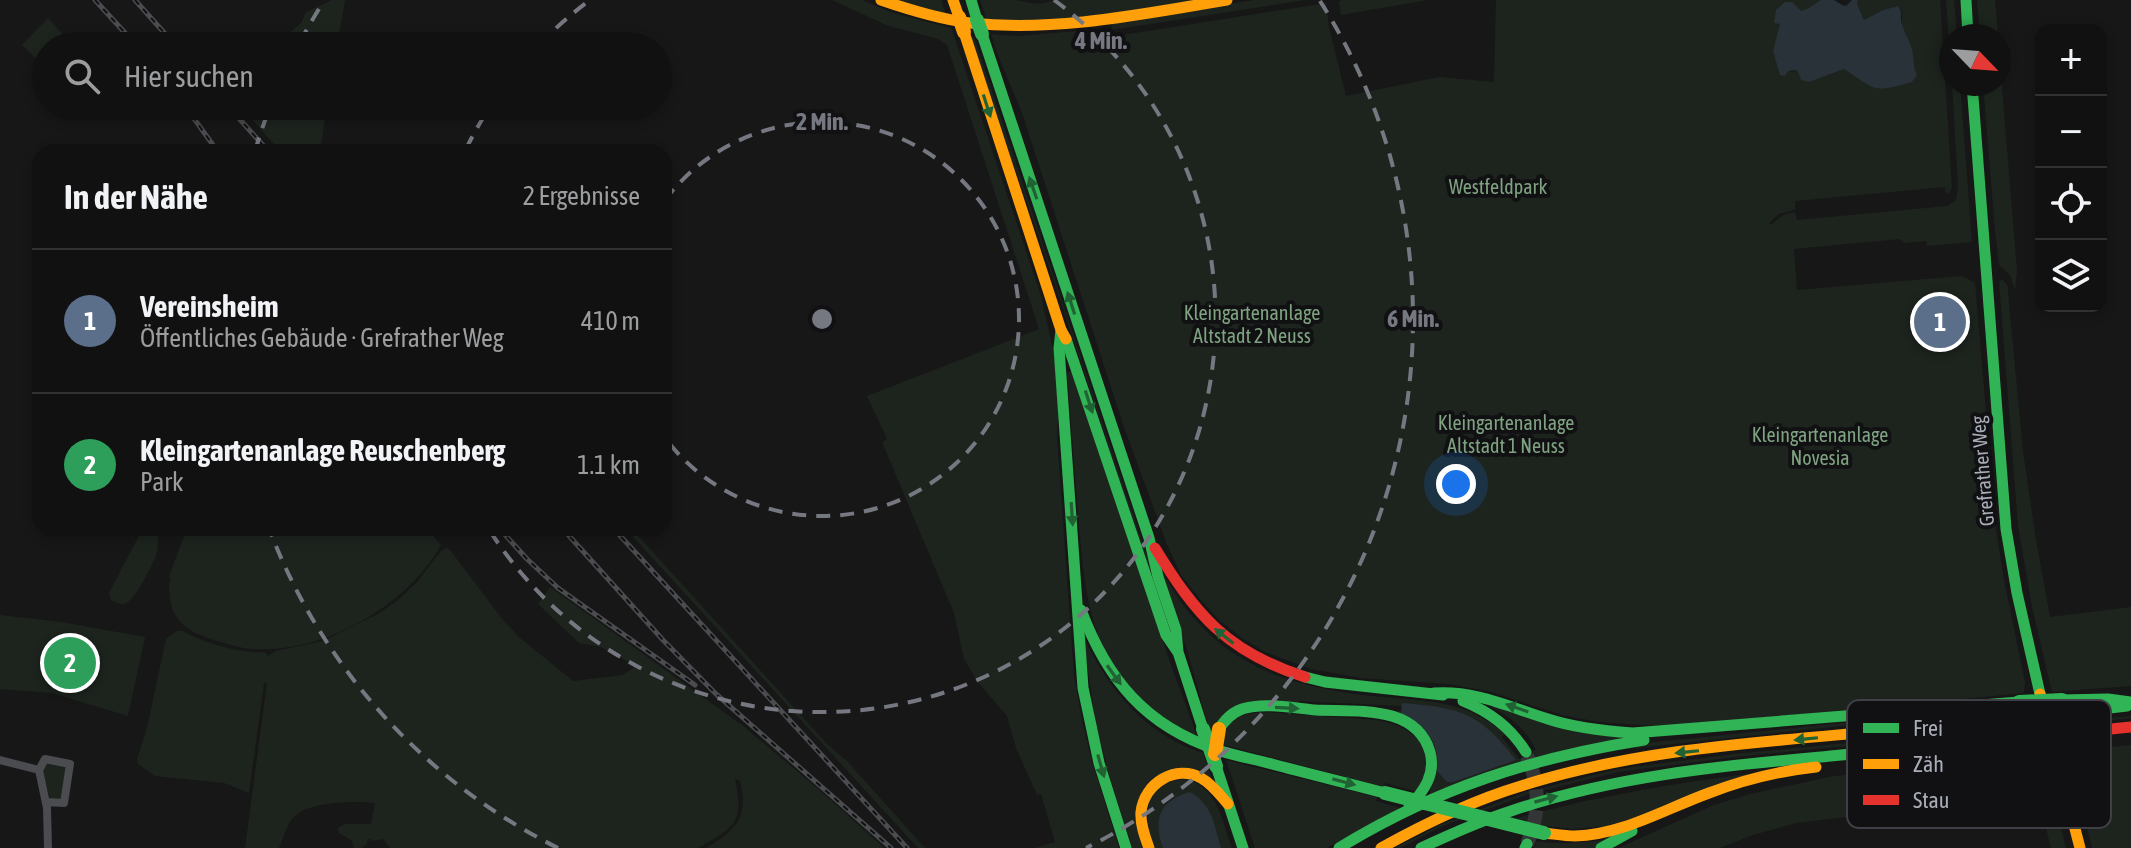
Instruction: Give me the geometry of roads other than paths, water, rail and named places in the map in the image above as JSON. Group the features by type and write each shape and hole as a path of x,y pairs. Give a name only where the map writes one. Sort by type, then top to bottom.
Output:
{"main road":[{"path":"881,0 939,18 1018,27 1079,23 1227,0"},
{"path":"953,0 1061,330 1070,345 1166,635 1178,652"},
{"path":"971,0 1149,538 1176,630 1178,652 1243,848"},
{"path":"1965,1 1967,24"},
{"name":"Grefrather Weg","path":"1973,96 2006,529 2041,700"},
{"path":"1061,330 1059,348 1080,653 1090,726 1126,848"},
{"path":"1149,538 1197,610 1211,626 1250,654 1292,673 1325,682 1434,693 1457,699 1493,715 1510,729 1526,752"},
{"path":"1079,606 1101,657 1118,681 1134,699 1174,730 1198,743 1544,833 1574,836 1603,832 1768,774 1847,764"},
{"path":"1434,693 1448,691 1474,695 1550,719 1606,731 1633,733 1847,717"},
{"path":"2111,705 2131,704"},
{"path":"1216,766 1215,745 1219,729 1230,713 1244,708 1258,706 1380,714 1404,720 1417,729 1424,737 1431,758 1432,769 1424,792 1406,811"},
{"path":"1339,848 1406,811 1498,774 1584,750 1787,722"},
{"path":"2111,729 2131,727"},
{"path":"1381,848 1481,799 1572,770 1670,753 1847,735"},
{"path":"1421,848 1487,818 1528,804 1622,781 1847,755"},
{"path":"1601,848 1701,802 1804,768"},
{"path":"1149,848 1141,808 1152,786 1162,778 1188,773 1200,776 1228,804"},
{"name":"Grefrather Weg","path":"2075,828 2080,848"}],"street":[{"path":"46,802 64,803 70,764 45,759 39,770 46,802 48,848"},
{"path":"0,760 39,770"}],"tunnel":[{"path":"1527,756 1537,800 1527,844"}],"railway":[{"path":"95,0 124,32"},
{"path":"135,0 164,32"},
{"path":"195,120 212,144"},
{"path":"240,120 262,144"},
{"path":"506,536 558,588 695,685"},
{"path":"569,536 716,694 891,848"},
{"path":"620,536 907,848"}],"place":[{"name":"Vereinsheim","path":"1940,322"},
{"name":"Kleingartenanlage Reuschenberg","path":"70,663"}],"park label":[{"name":"Westfeldpark","path":"1498,186"},
{"name":"Kleingartenanlage Altstadt 2 Neuss","path":"1252,324"},
{"name":"Kleingartenanlage Altstadt 1 Neuss","path":"1506,434"},
{"name":"Kleingartenanlage Novesia","path":"1820,446"}]}
